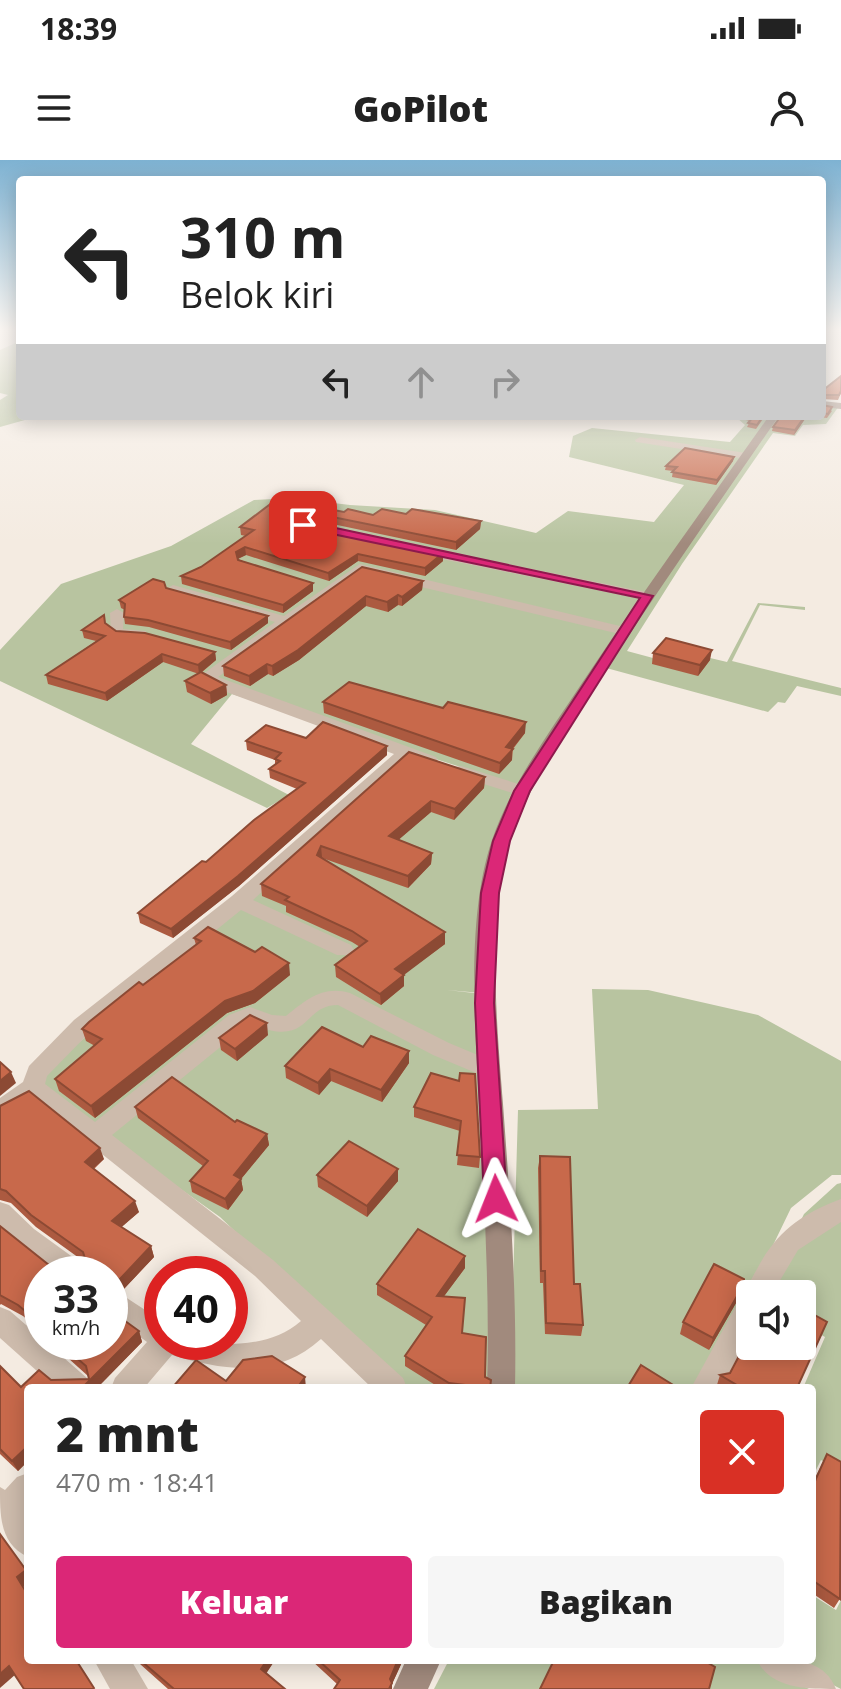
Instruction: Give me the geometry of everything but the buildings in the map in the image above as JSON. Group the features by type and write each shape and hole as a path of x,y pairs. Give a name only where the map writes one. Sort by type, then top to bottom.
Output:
{"street":[{"path":"501,1384 503,1297 485,1003 490,893 501,841 522,791 624,631 771,420"},
{"path":"640,440 746,456"},
{"path":"401,546 647,596"},
{"path":"522,791 405,753 209,680 210,673 226,656 286,621 324,586 358,569 368,568 624,631"},
{"path":"173,589 286,621"},
{"path":"117,613 116,631 162,638"},
{"path":"0,1110 33,1087 37,1072 82,1026 239,901 405,753"},
{"path":"239,901 344,950"},
{"path":"96,1135 237,1021 250,1015 270,1023 291,1024 321,998 329,996 342,998 441,1049 489,1069"},
{"path":"33,1087 264,1268 389,1384"},
{"path":"765,1280 792,1235 841,1210"},
{"path":"0,1213 51,1256"},
{"path":"0,1320 72,1384"},
{"path":"248,1358 291,1346 320,1322"},
{"path":"707,1384 736,1333"},
{"path":"128,1384 149,1360"},
{"path":"12,1500 24,1531"},
{"path":"114,1664 131,1689"},
{"path":"410,1689 422,1664"},
{"path":"780,1664 819,1689"}],"green space":[{"path":"0,401 16,401 16,420 25,420 0,427"},
{"path":"826,403 839,406 826,424 803,425 795,436 773,433 682,564 627,651 653,658 664,647 727,662 758,603 805,607 805,610 760,605 732,661 841,688 841,696 797,686 785,703 778,702 768,712 599,666 517,785 232,694 191,744 289,795 267,808 0,681 0,650 61,584 171,546 254,500 292,498 435,510 536,533 568,511 654,522 684,485 569,457 573,436 592,428 730,442 745,425 739,420 826,420"},
{"path":"405,752 520,790 498,845 492,994 447,990 492,995 504,1384 402,1384 317,1310 220,1217 30,1086"},
{"path":"592,989 648,990 758,1015 841,1061 841,1175 832,1175 791,1208 756,1280 736,1280 736,1322 706,1384 510,1384 518,1110 598,1109"},
{"path":"841,1183 841,1472 821,1460 816,1470 816,1384 805,1384 825,1337 816,1332 816,1280 772,1280 804,1214"},
{"path":"816,1598 836,1610 841,1600 841,1689 792,1664 816,1664"},
{"path":"447,1664 762,1664 809,1689 434,1689"}],"route":[{"path":"303,525 647,596 522,791 501,841 490,893 485,1003 496,1199"}]}
